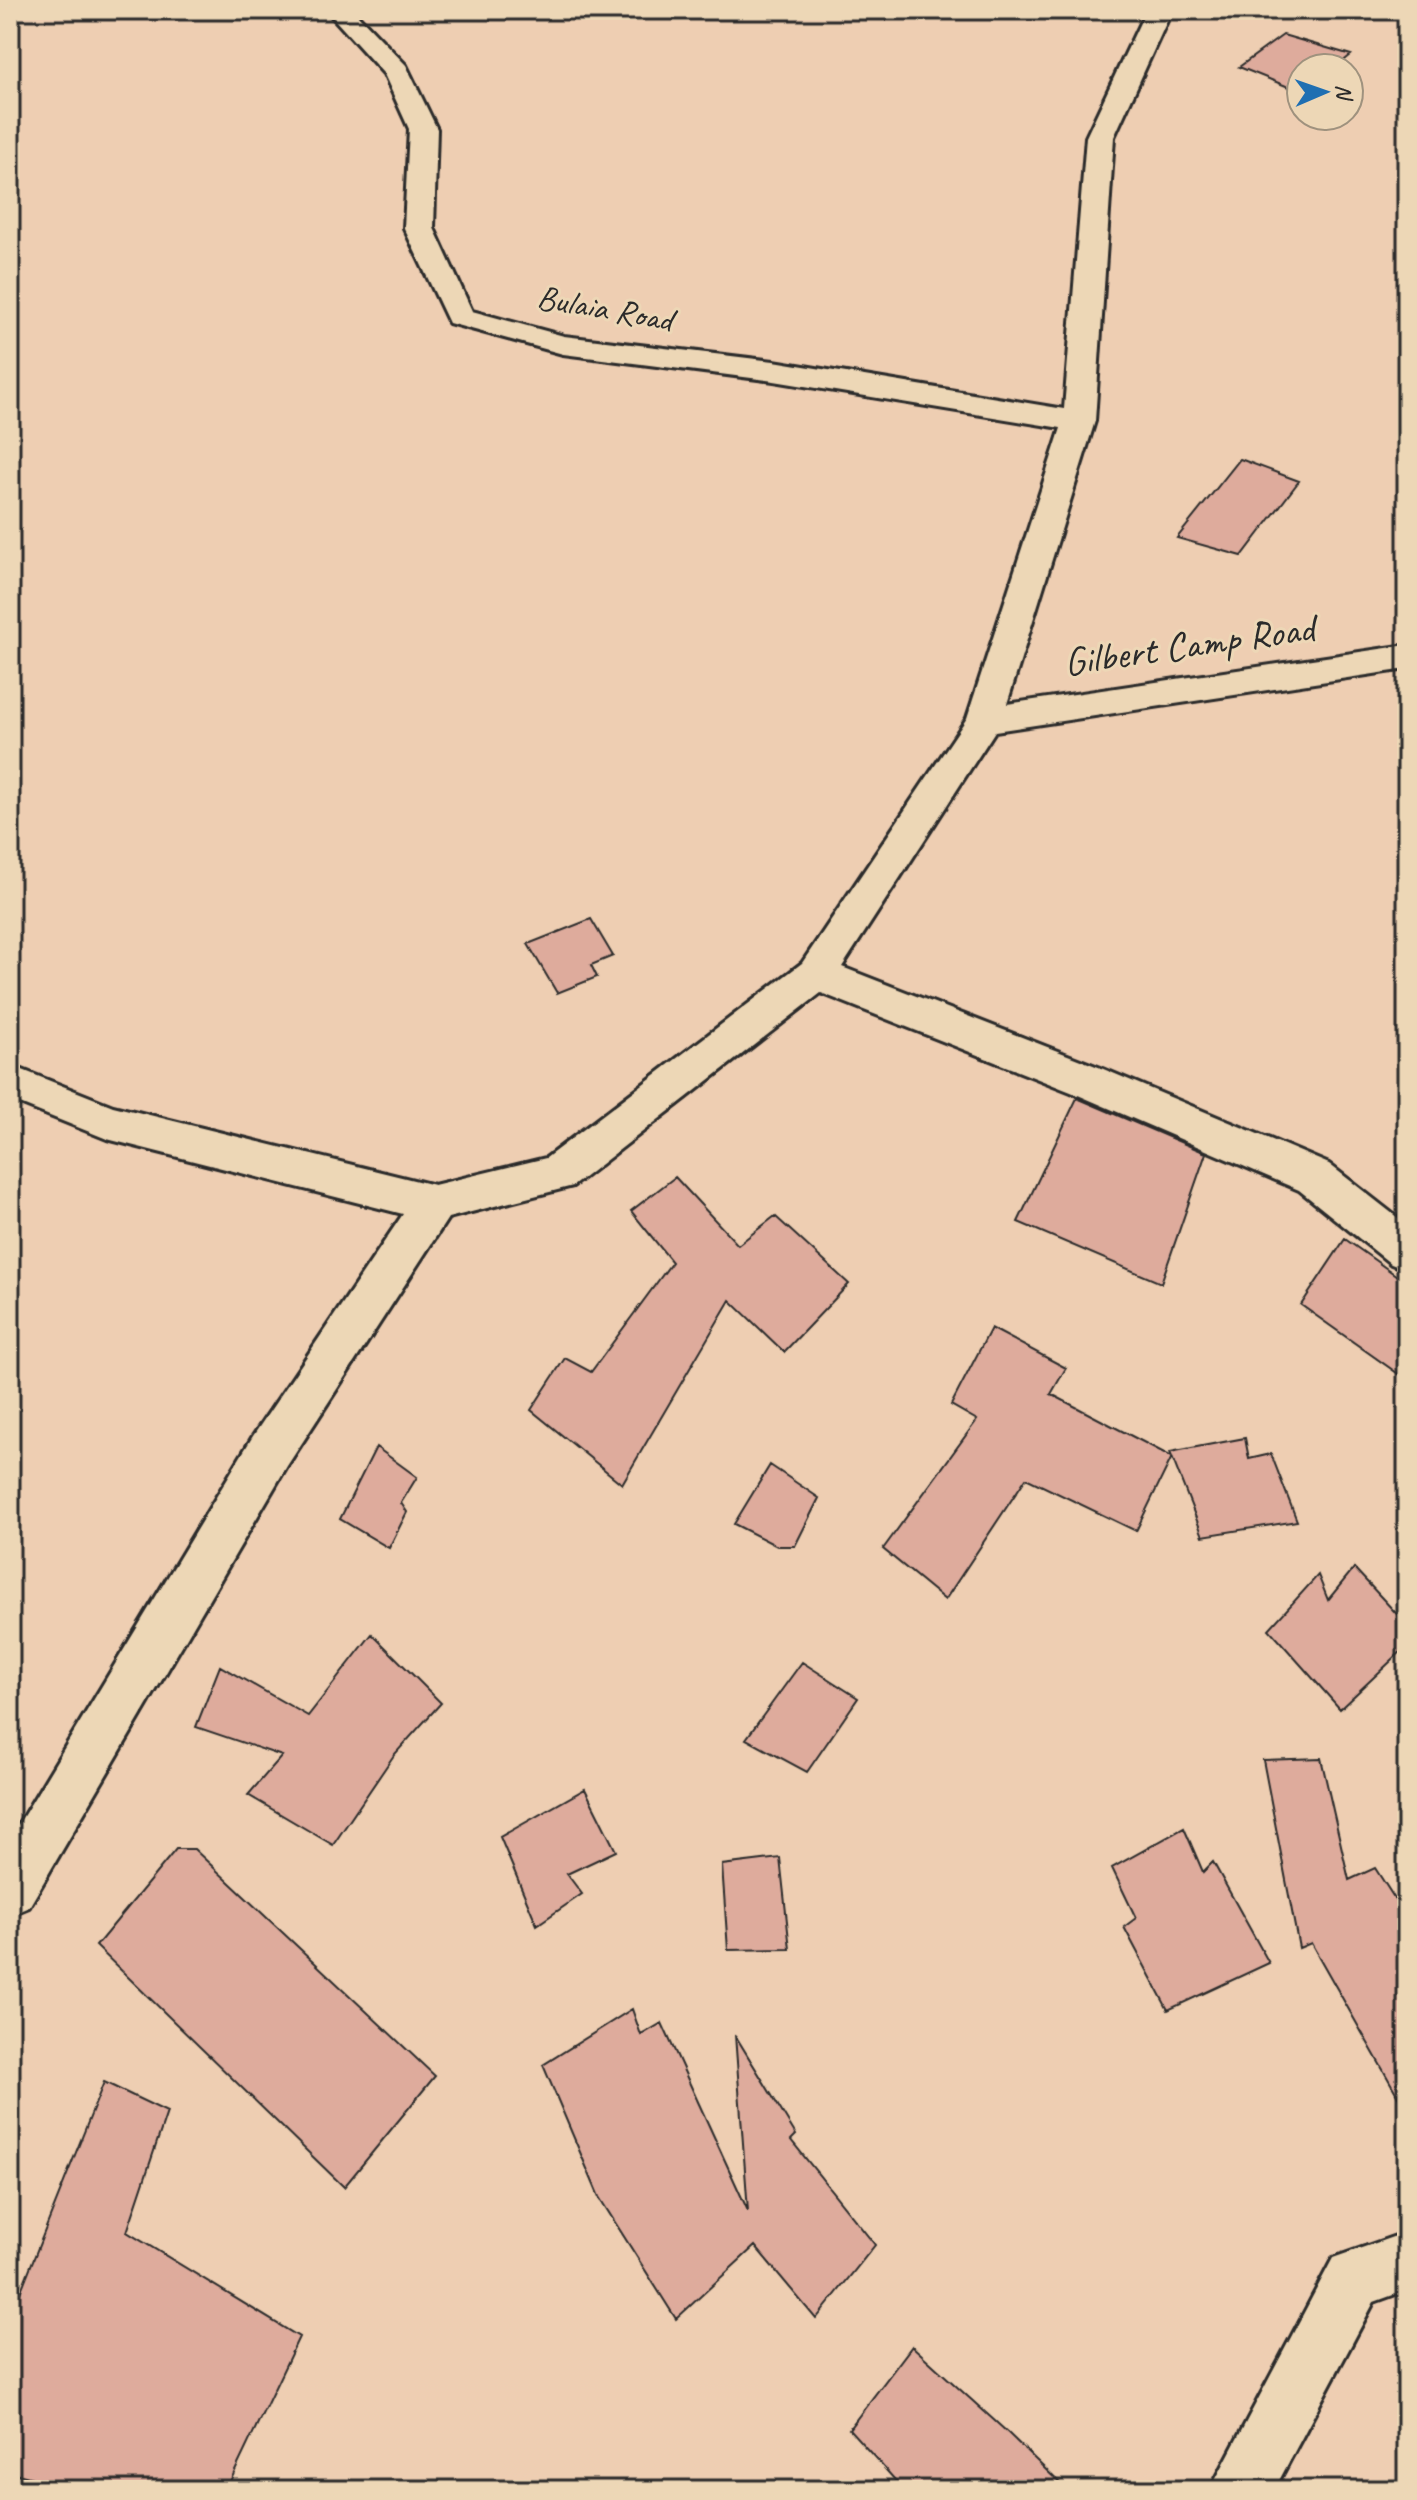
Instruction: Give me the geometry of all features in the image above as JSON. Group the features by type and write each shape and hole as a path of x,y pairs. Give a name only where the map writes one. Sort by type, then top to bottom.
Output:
{"street":[{"name":"Bulaia Road","path":"339,10 396,71 423,129 419,228 460,317 563,345 774,371 1079,421"},
{"path":"10,1082 107,1122 434,1203 558,1173 816,974 984,720 1079,421 1100,137 1159,10"},
{"name":"Gilbert Camp Road","path":"984,720 1407,657"},
{"path":"816,974 1086,1080 1314,1177 1407,1251"},
{"path":"10,1888 270,1451 434,1203"},
{"path":"1241,2490 1354,2279 1407,2261"}],"building":[{"path":"1283,35 1341,52 1285,52 1285,86 1239,67"},
{"path":"1240,459 1299,481 1242,556 1177,538"},
{"path":"591,919 613,956 591,965 597,977 557,993 528,944"},
{"path":"1077,1098 1206,1153 1161,1283 1018,1222"},
{"path":"675,1177 738,1245 775,1216 849,1284 784,1352 730,1300 622,1484 531,1410 565,1358 591,1372 672,1262 631,1211"},
{"path":"1345,1239 1407,1283 1407,1380 1301,1305"},
{"path":"991,1328 1066,1368 1051,1394 1172,1457 1136,1531 1026,1478 945,1600 883,1549 977,1420 951,1405"},
{"path":"1245,1438 1249,1459 1271,1454 1297,1521 1203,1536 1170,1452"},
{"path":"376,1447 417,1477 401,1503 407,1512 389,1548 340,1519"},
{"path":"770,1465 819,1498 795,1546 777,1546 734,1524"},
{"path":"1354,1568 1407,1625 1407,1646 1340,1709 1269,1629 1318,1575 1328,1600"},
{"path":"372,1634 441,1703 394,1755 333,1845 248,1795 282,1756 196,1727 220,1666 308,1716"},
{"path":"802,1662 858,1698 807,1772 746,1739"},
{"path":"1321,1758 1349,1880 1375,1868 1407,1918 1407,2112 1311,1943 1299,1948 1263,1760"},
{"path":"585,1789 616,1851 567,1874 582,1894 537,1925 500,1837"},
{"path":"1184,1828 1203,1872 1213,1862 1269,1963 1168,2010 1124,1927 1136,1918 1112,1868"},
{"path":"176,1849 194,1849 435,2076 344,2187 96,1946"},
{"path":"780,1858 790,1949 728,1950 722,1865"},
{"path":"632,2009 641,2035 662,2023 748,2211 735,2035 796,2135 791,2140 875,2245 816,2319 755,2246 676,2319 599,2197 543,2065"},
{"path":"104,2082 167,2112 127,2232 299,2337 226,2490 78,2490 10,2472 10,2318"},
{"path":"912,2346 1067,2490 904,2490 849,2429"}]}
